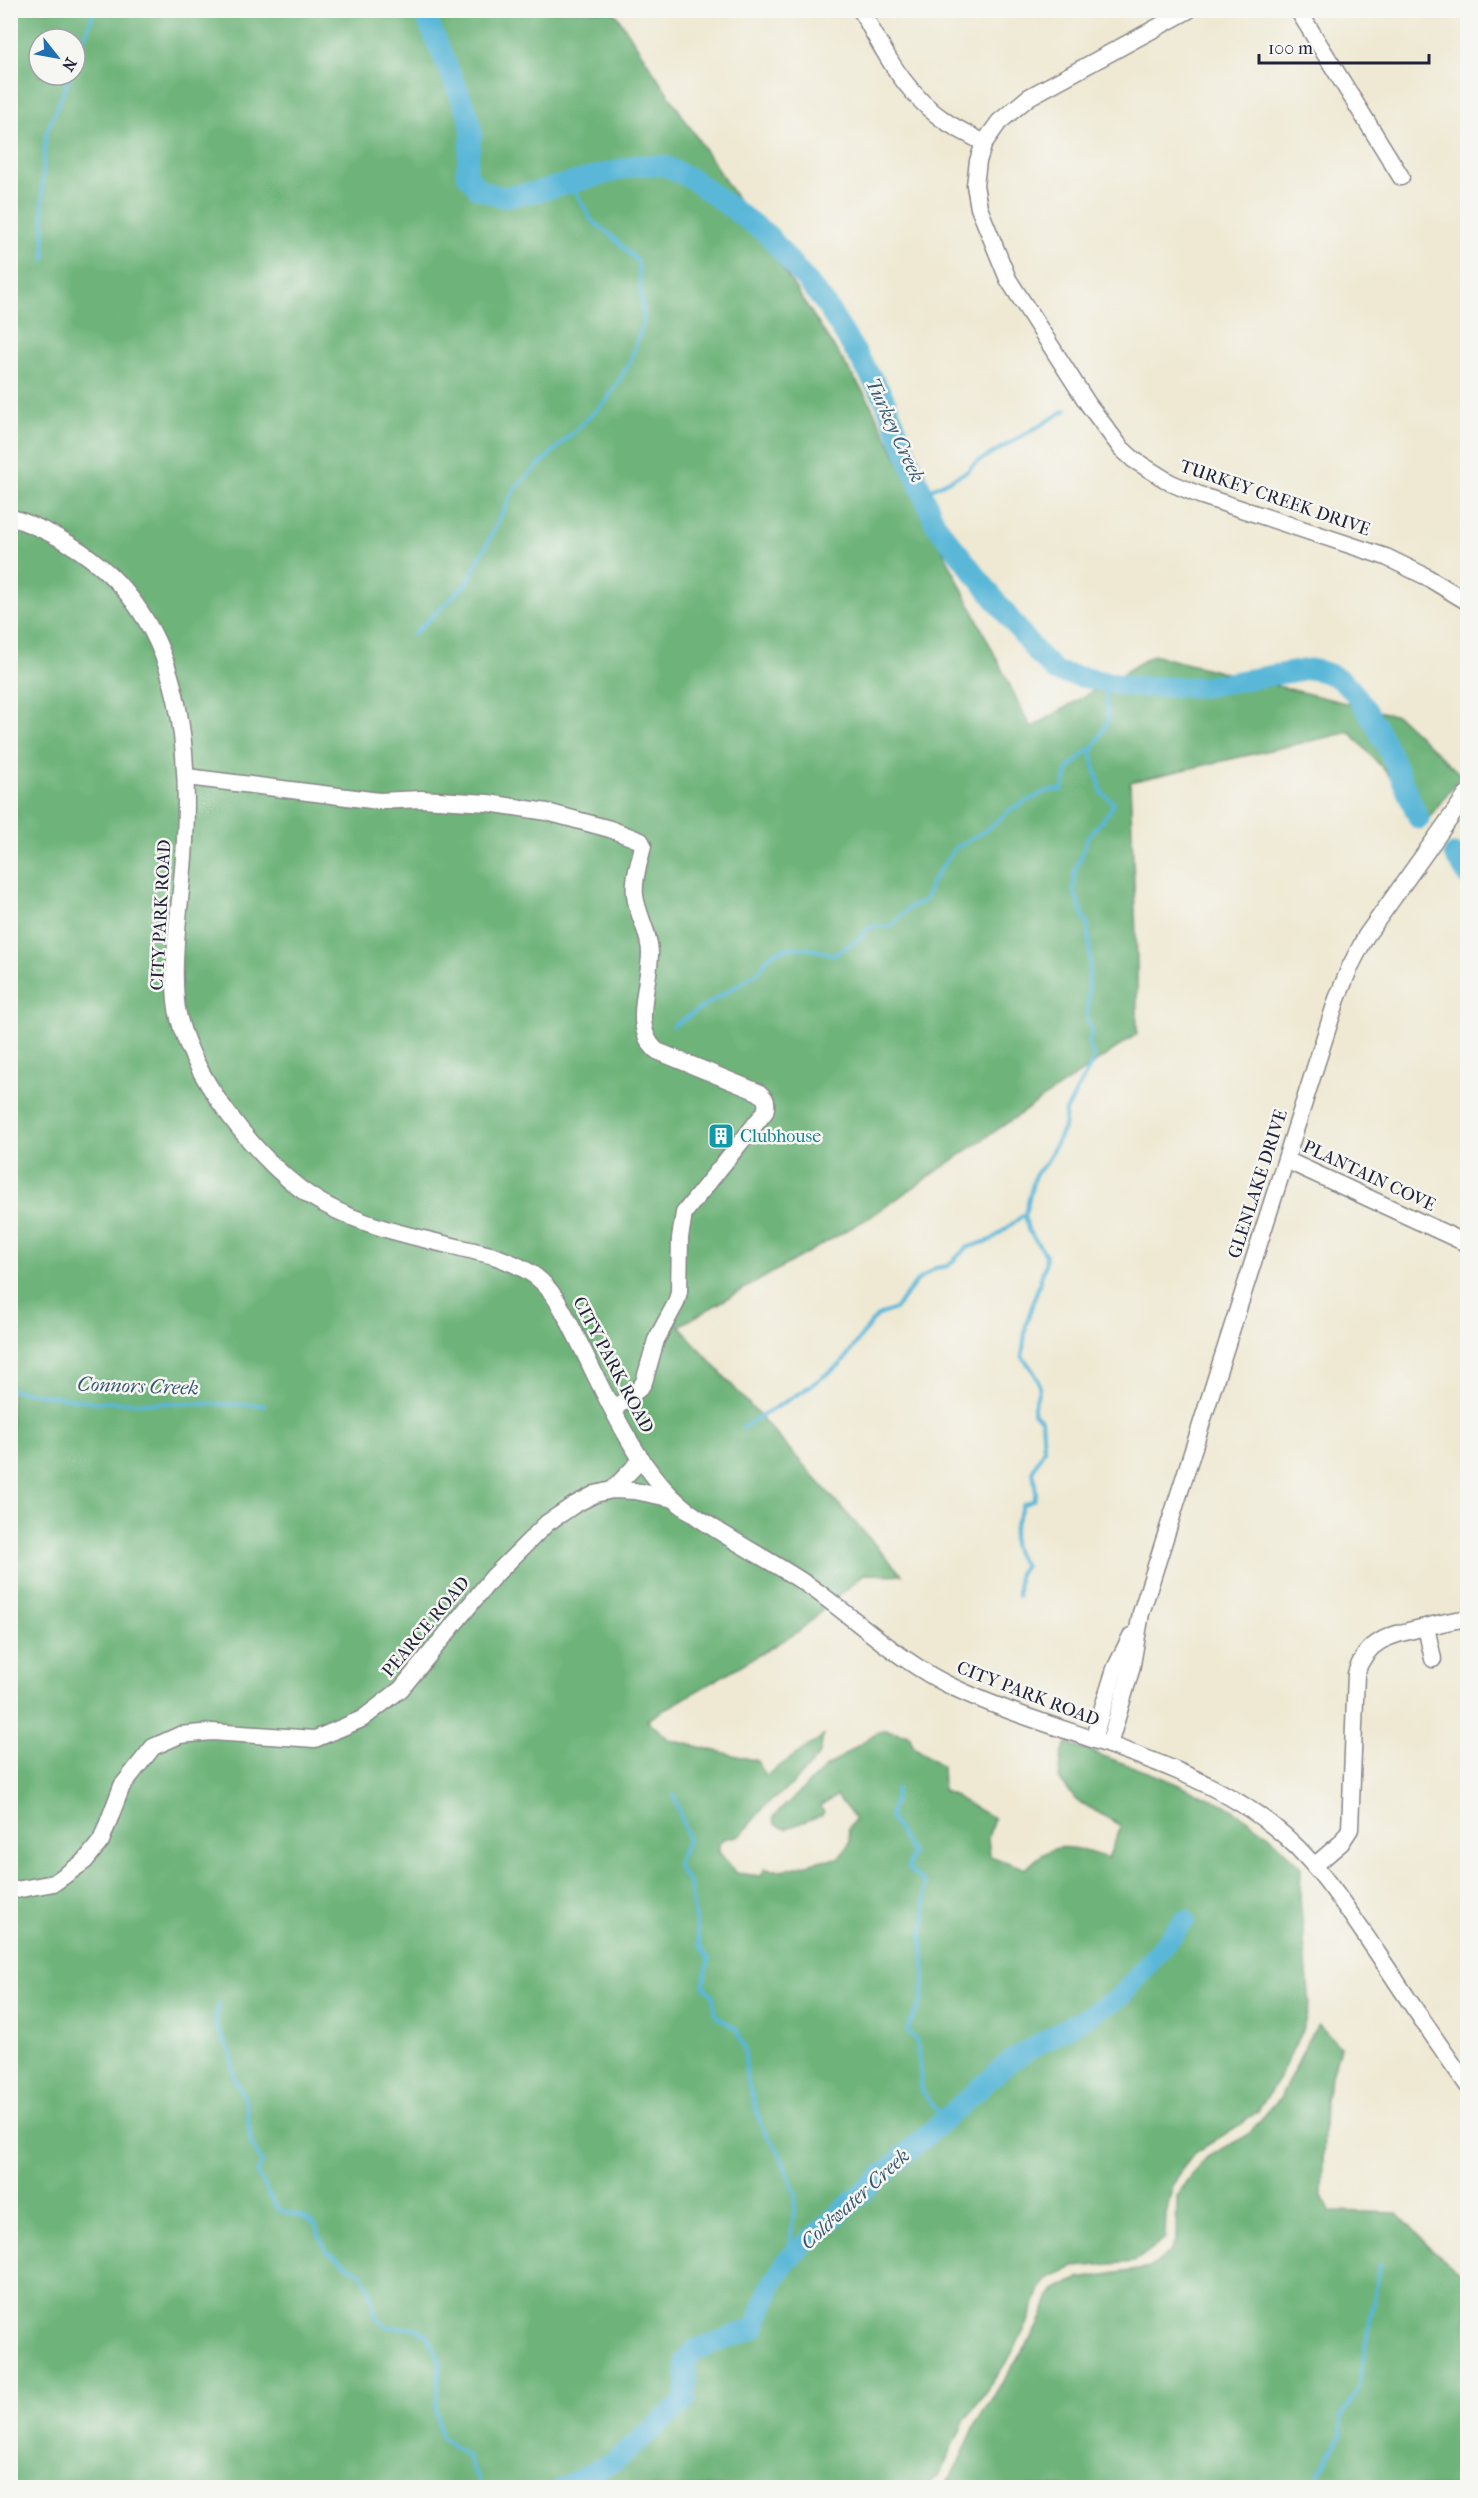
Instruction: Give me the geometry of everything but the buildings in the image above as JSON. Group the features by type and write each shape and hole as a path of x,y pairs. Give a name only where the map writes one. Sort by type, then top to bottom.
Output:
{"street":[{"path":"861,10 902,80 912,91 946,122 984,143"},
{"name":"TURKEY CREEK DRIVE","path":"1189,10 1029,97 999,122 984,143 978,161 975,185 979,208 1008,279 1088,404 1121,448 1134,460 1171,483 1269,519 1386,557 1425,576 1467,602"},
{"path":"1298,10 1401,177"},
{"name":"CITY PARK ROAD","path":"10,517 53,534 90,557 126,591 141,610 162,651 170,673 182,729 187,777 185,842 175,975 176,1003 194,1061 208,1084 258,1149 299,1189 321,1203 382,1227 494,1256 539,1279 561,1307 642,1460 674,1499 715,1529 814,1590 931,1676 987,1702 1101,1742 1169,1769 1233,1799 1276,1828 1336,1892 1467,2086"},
{"path":"187,777 379,801 488,803 547,812 610,829 641,841 643,844 635,878 635,896 650,951 643,1019 645,1038 657,1051 758,1092 766,1098 767,1105 765,1112 684,1212 680,1238 680,1285 676,1303 656,1340 644,1382 614,1409"},
{"name":"GLENLAKE DRIVE","path":"1101,1742 1131,1670 1142,1613 1337,999 1366,936 1467,793"},
{"name":"PLANTAIN COVE","path":"1286,1160 1467,1244"},
{"path":"612,1490 642,1460"},
{"name":"PEARCE ROAD","path":"10,1891 54,1884 85,1861 101,1841 122,1786 153,1747 180,1735 212,1732 315,1739 362,1719 401,1689 492,1578 547,1523 595,1494 612,1490 635,1491 674,1499"},
{"path":"1314,1866 1341,1843 1350,1829 1356,1674 1360,1659 1370,1648 1389,1635 1467,1619"},
{"path":"1426,1627 1433,1659"}],"green space":[{"path":"11,11 614,11 868,399 1031,728 1153,655 1398,716 1461,775 1428,819 1350,732 1130,782 1137,960 1137,1034 870,1217 679,1326 902,1575 864,1574 798,1632 647,1720 670,1740 758,1761 765,1776 823,1736 820,1754 794,1783 766,1805 741,1835 723,1839 719,1844 719,1852 736,1873 761,1876 765,1869 793,1868 820,1860 839,1858 850,1842 848,1828 855,1819 837,1796 820,1806 824,1812 822,1815 785,1829 775,1824 773,1817 824,1769 876,1733 886,1730 909,1735 914,1747 942,1766 943,1790 994,1818 988,1838 990,1856 1026,1869 1046,1852 1064,1847 1108,1858 1121,1826 1075,1799 1059,1779 1062,1754 1067,1743 1153,1774 1226,1805 1269,1835 1301,1867 1300,1898 1310,2004 1303,2028 1279,2078 1258,2111 1195,2153 1179,2173 1172,2189 1166,2214 1165,2239 1134,2262 1074,2267 1049,2278 1040,2289 1027,2325 1008,2360 965,2420 940,2474 925,2487 11,2488"},
{"path":"1319,2025 1340,2047 1325,2100 1322,2196 1330,2211 1398,2213 1432,2249 1467,2278 1467,2487 943,2487 953,2475 976,2423 1038,2327 1050,2296 1058,2288 1078,2279 1150,2268 1169,2253 1176,2239 1177,2197 1187,2180 1207,2157 1246,2136 1280,2098 1311,2035"}],"waterway":[{"path":"87,30 94,10"},
{"name":"Turkey Creek","path":"423,10 468,114 472,132 466,173 478,189 502,197 536,192 638,165 665,166 692,179 768,235 824,302 883,396 935,523 1037,653 1056,672 1131,687 1203,687 1309,669 1331,675 1350,688 1381,734 1419,819"},
{"path":"45,260 42,185 46,133 66,87"},
{"path":"414,634 467,583 515,488 607,400 629,364 644,321 638,262 612,236 592,221 570,183"},
{"path":"923,493 968,471 974,464 1066,410"},
{"path":"1018,1596 1019,1573 1025,1566 1015,1551 1014,1530 1023,1505 1034,1500 1036,1493 1033,1470 1044,1449 1042,1420 1033,1413 1039,1384 1036,1375 1022,1356 1026,1325 1046,1255 1028,1230 1025,1214 1035,1175 1046,1163 1064,1128 1066,1111 1094,1059 1089,1044 1092,1031 1087,1019 1090,954 1088,927 1074,891 1075,869 1087,838 1110,811 1113,802 1102,793 1091,753 1108,721 1106,693 1095,680"},
{"path":"673,1026 760,971 767,959 774,953 800,948 834,955 861,938 867,929 875,926 890,927 910,907 925,901 931,883 954,849 988,829 1011,809 1047,791 1062,790 1068,769 1091,748"},
{"name":"Turkey Creek","path":"1454,854 1468,876"},
{"path":"742,1428 803,1391 841,1364 877,1316 895,1309 917,1281 935,1268 948,1266 966,1248 991,1240 1025,1214"},
{"name":"Connors Creek","path":"10,1390 95,1402 264,1405"},
{"path":"1461,1773 1468,1771"},
{"path":"897,1789 890,1817 912,1853 908,1868 925,1884 925,1922 922,1938 925,1973 922,2000 907,2030 917,2041 922,2091 944,2120"},
{"path":"674,1795 688,1839 677,1864 690,1886 699,1944 709,1960 703,1985 713,1996 716,2016 736,2029 744,2047 747,2079 762,2128 780,2154 796,2195 788,2259"},
{"name":"Coldwater Creek","path":"562,2488 615,2461 685,2401 687,2384 685,2362 694,2350 754,2329 772,2284 788,2259 1010,2061 1119,1998 1185,1920"},
{"path":"219,2004 215,2023 231,2054 234,2077 245,2099 251,2143 262,2162 257,2173 276,2207 284,2212 304,2217 315,2224 326,2251 362,2274 370,2291 376,2318 388,2327 415,2328 427,2335 440,2361 436,2407 441,2437 467,2456 482,2488"},
{"path":"1319,2488 1318,2475 1341,2436 1342,2416 1358,2387 1380,2265"}],"place":[{"name":"Clubhouse","path":"721,1136"}]}
